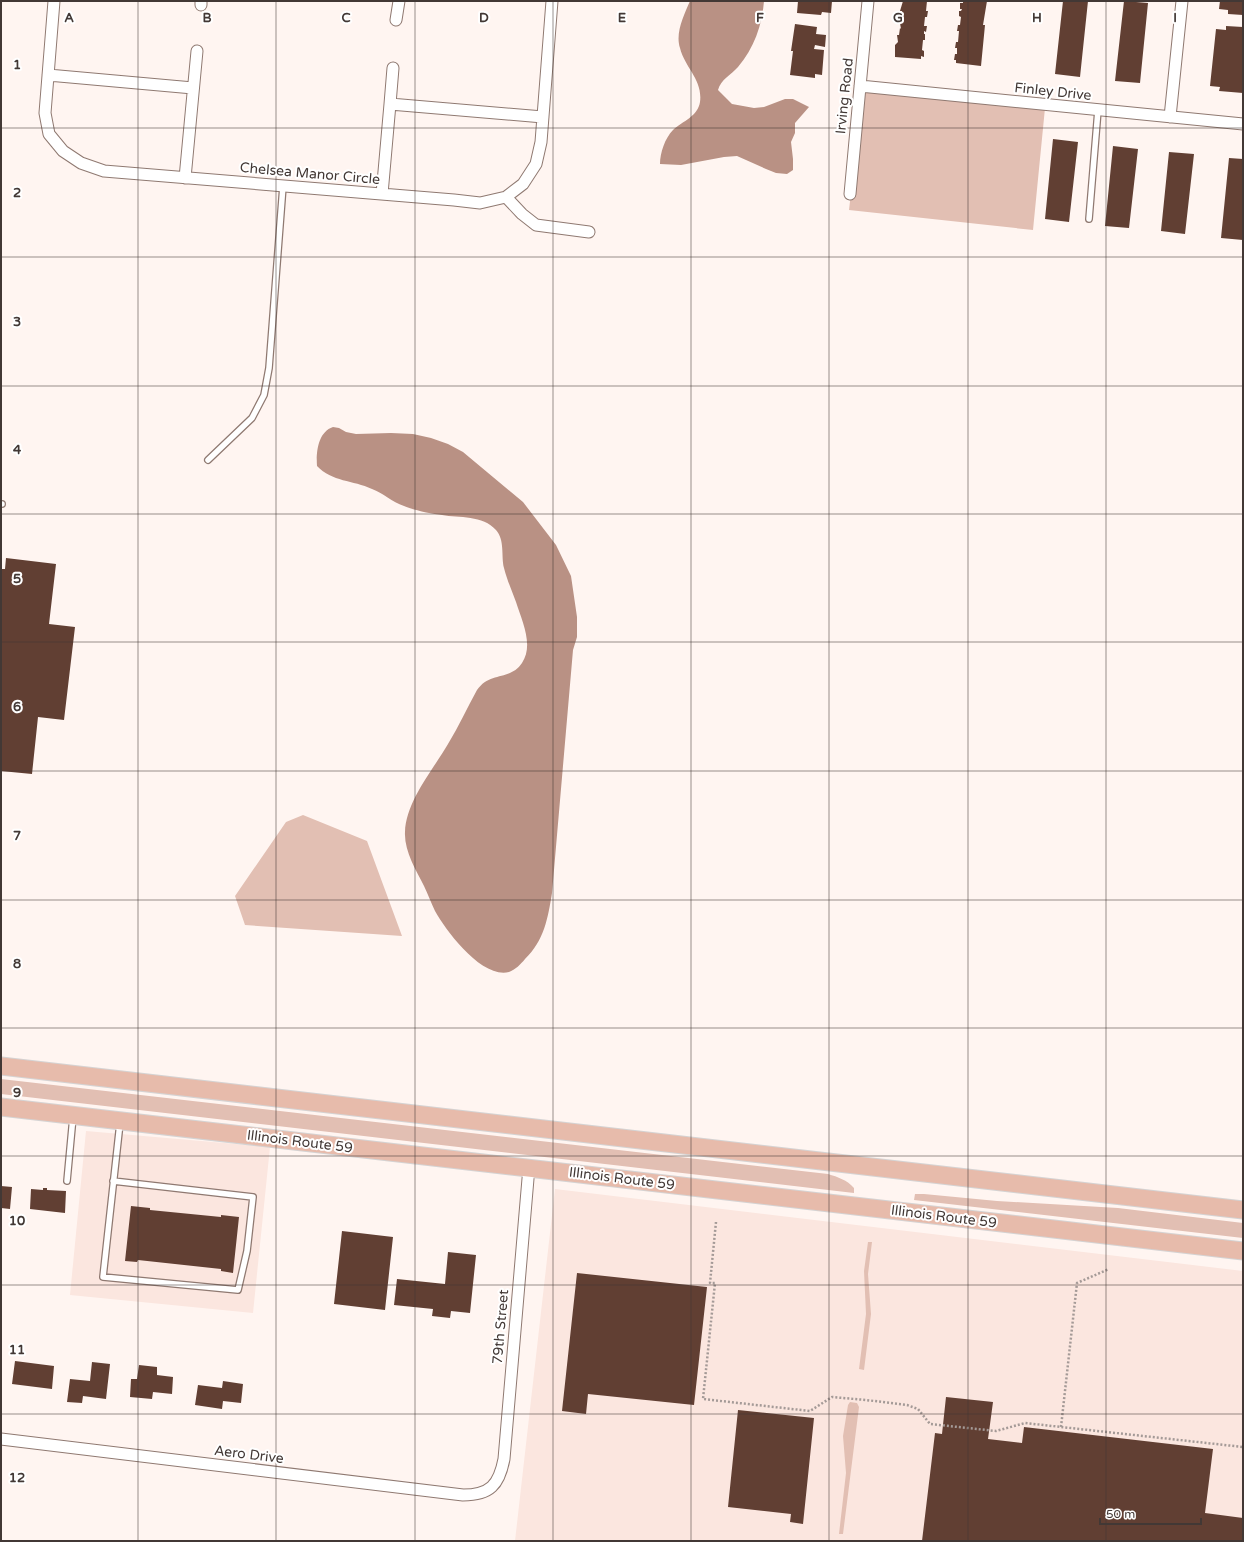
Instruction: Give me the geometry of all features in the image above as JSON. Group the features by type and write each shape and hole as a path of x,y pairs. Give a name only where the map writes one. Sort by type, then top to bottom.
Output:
{"main road":[{"path":"1,1066 1243,1210"},
{"name":"Illinois Route 59","path":"1,1107 529,1167 1243,1251"}],"street":[{"name":"Chelsea Manor Circle","path":"54,1 45,113 49,134 62,151 81,163 104,171 382,194 480,204 506,197 523,184 536,164 541,142 552,1"},
{"path":"396,20 398,1"},
{"name":"Irving Road","path":"850,194 868,1"},
{"path":"1170,117 1182,1"},
{"path":"185,178 197,51"},
{"path":"382,194 393,68"},
{"path":"48,75 193,88"},
{"name":"Finley Drive","path":"860,86 1243,124"},
{"path":"390,104 543,117"},
{"path":"506,197 522,214 536,225 589,232"},
{"name":"79th Street","path":"492,1487 500,1474 504,1459 529,1167"},
{"name":"Aero Drive","path":"1,1440 463,1494 478,1494 492,1487"}],"lane":[{"path":"1089,219 1098,110"},
{"path":"208,460 252,418 264,395 269,368 283,186"},
{"path":"67,1181 73,1115"},
{"path":"113,1181 253,1196 247,1251 238,1290 103,1277 113,1181 120,1120"}],"path":[{"path":"716,1222 710,1283 715,1284 703,1399 810,1411 832,1397 907,1405 918,1409 930,1424 996,1431 1025,1423 1243,1447"},
{"path":"1061,1427 1077,1283 1109,1269"}],"shaded area":[{"path":"690,1 764,1 759,28 749,52 738,67 719,86 718,90 732,104 754,108 764,107 785,99 793,99 809,107 795,123 795,133 791,142 793,170 787,174 776,173 737,156 681,165 660,164 665,141 673,130 693,115 699,107 700,102 699,87 682,55 679,42 679,30"},
{"path":"863,89 1045,108 1033,230 849,210"},
{"path":"333,427 356,434 413,434 448,444 463,452 523,502 556,545 571,576 577,617 577,637 573,650 552,893 547,920 537,945 520,965 509,972 499,972 488,968 477,961 466,952 447,930 435,911 411,860 405,839 407,820 415,797 452,737 477,690 488,680 517,669 525,656 527,649 526,633 504,568 501,538 491,525 478,519 423,512 412,509 365,486 329,475 317,466 317,455 321,438 324,433"},
{"path":"303,815 367,841 402,936 245,925 235,896 286,822"},
{"path":"1,1079 828,1174 848,1183 854,1188 854,1193 1,1094"},
{"path":"86,1131 270,1147 253,1313 70,1295"},
{"path":"555,1189 1243,1271 1243,1541 515,1541"},
{"path":"915,1194 997,1201 1118,1208 1243,1223 1243,1238 914,1200"},
{"path":"868,1242 872,1242 868,1274 871,1314 864,1370 859,1369 866,1314 864,1271"},
{"path":"850,1402 857,1403 859,1407 843,1534 839,1534 846,1473 843,1436 848,1405"}],"building":[{"path":"798,1 832,1 831,13 822,12 821,15 797,13"},
{"path":"903,1 927,1 926,11 928,11 927,17 925,17 924,26 927,26 926,32 924,31 925,40 923,40 922,50 924,51 924,57 921,56 921,59 895,57 895,45 898,42 897,35 899,35 900,28 901,29 900,23 902,23 902,11 900,11"},
{"path":"963,1 987,1 983,25 985,25 981,66 956,63 956,60 954,60 955,54 957,54 957,48 955,48 956,42 958,42 959,31 957,31 958,25 960,25 961,17 959,16 959,11 962,9 960,9 960,3 963,3"},
{"path":"1063,1 1088,1 1080,77 1055,74"},
{"path":"1124,1 1148,3 1140,83 1115,81"},
{"path":"1220,1 1243,1 1243,15 1228,14 1228,10 1219,9"},
{"path":"795,24 817,27 816,34 826,35 825,47 815,45 814,49 824,50 822,75 815,74 815,78 790,75 793,51 791,51"},
{"path":"1226,26 1243,27 1243,93 1219,91 1220,87 1210,86 1216,29 1226,30"},
{"path":"1053,139 1078,142 1069,222 1045,219"},
{"path":"1113,146 1138,149 1129,228 1105,226"},
{"path":"1169,152 1194,154 1185,234 1161,231"},
{"path":"1229,158 1243,159 1243,240 1221,238"},
{"path":"6,558 56,564 49,624 75,627 64,720 38,717 32,774 1,771 1,569 5,569"},
{"path":"1,1186 12,1187 10,1209 1,1208"},
{"path":"43,1188 47,1188 47,1190 66,1191 65,1213 30,1209 31,1189 43,1190"},
{"path":"131,1206 150,1208 150,1210 221,1217 221,1215 239,1217 233,1273 221,1271 221,1269 138,1260 137,1262 125,1261"},
{"path":"342,1231 393,1237 385,1310 334,1304"},
{"path":"448,1252 476,1255 470,1313 451,1311 450,1318 432,1316 433,1309 394,1305 397,1279 445,1284"},
{"path":"577,1273 707,1287 694,1405 588,1394 586,1414 562,1411"},
{"path":"15,1361 54,1366 52,1389 12,1384"},
{"path":"92,1362 110,1364 106,1399 83,1396 82,1403 67,1402 70,1379 90,1381"},
{"path":"139,1365 157,1367 157,1375 173,1377 172,1394 153,1392 152,1399 130,1397 131,1379 137,1379"},
{"path":"223,1381 243,1384 241,1403 223,1401 222,1409 195,1405 198,1385 222,1388"},
{"path":"946,1397 993,1402 988,1439 1022,1443 1024,1427 1213,1449 1205,1513 1243,1518 1243,1541 922,1541 935,1433 942,1434"},
{"path":"738,1410 814,1418 803,1524 790,1522 791,1514 728,1507"}]}
